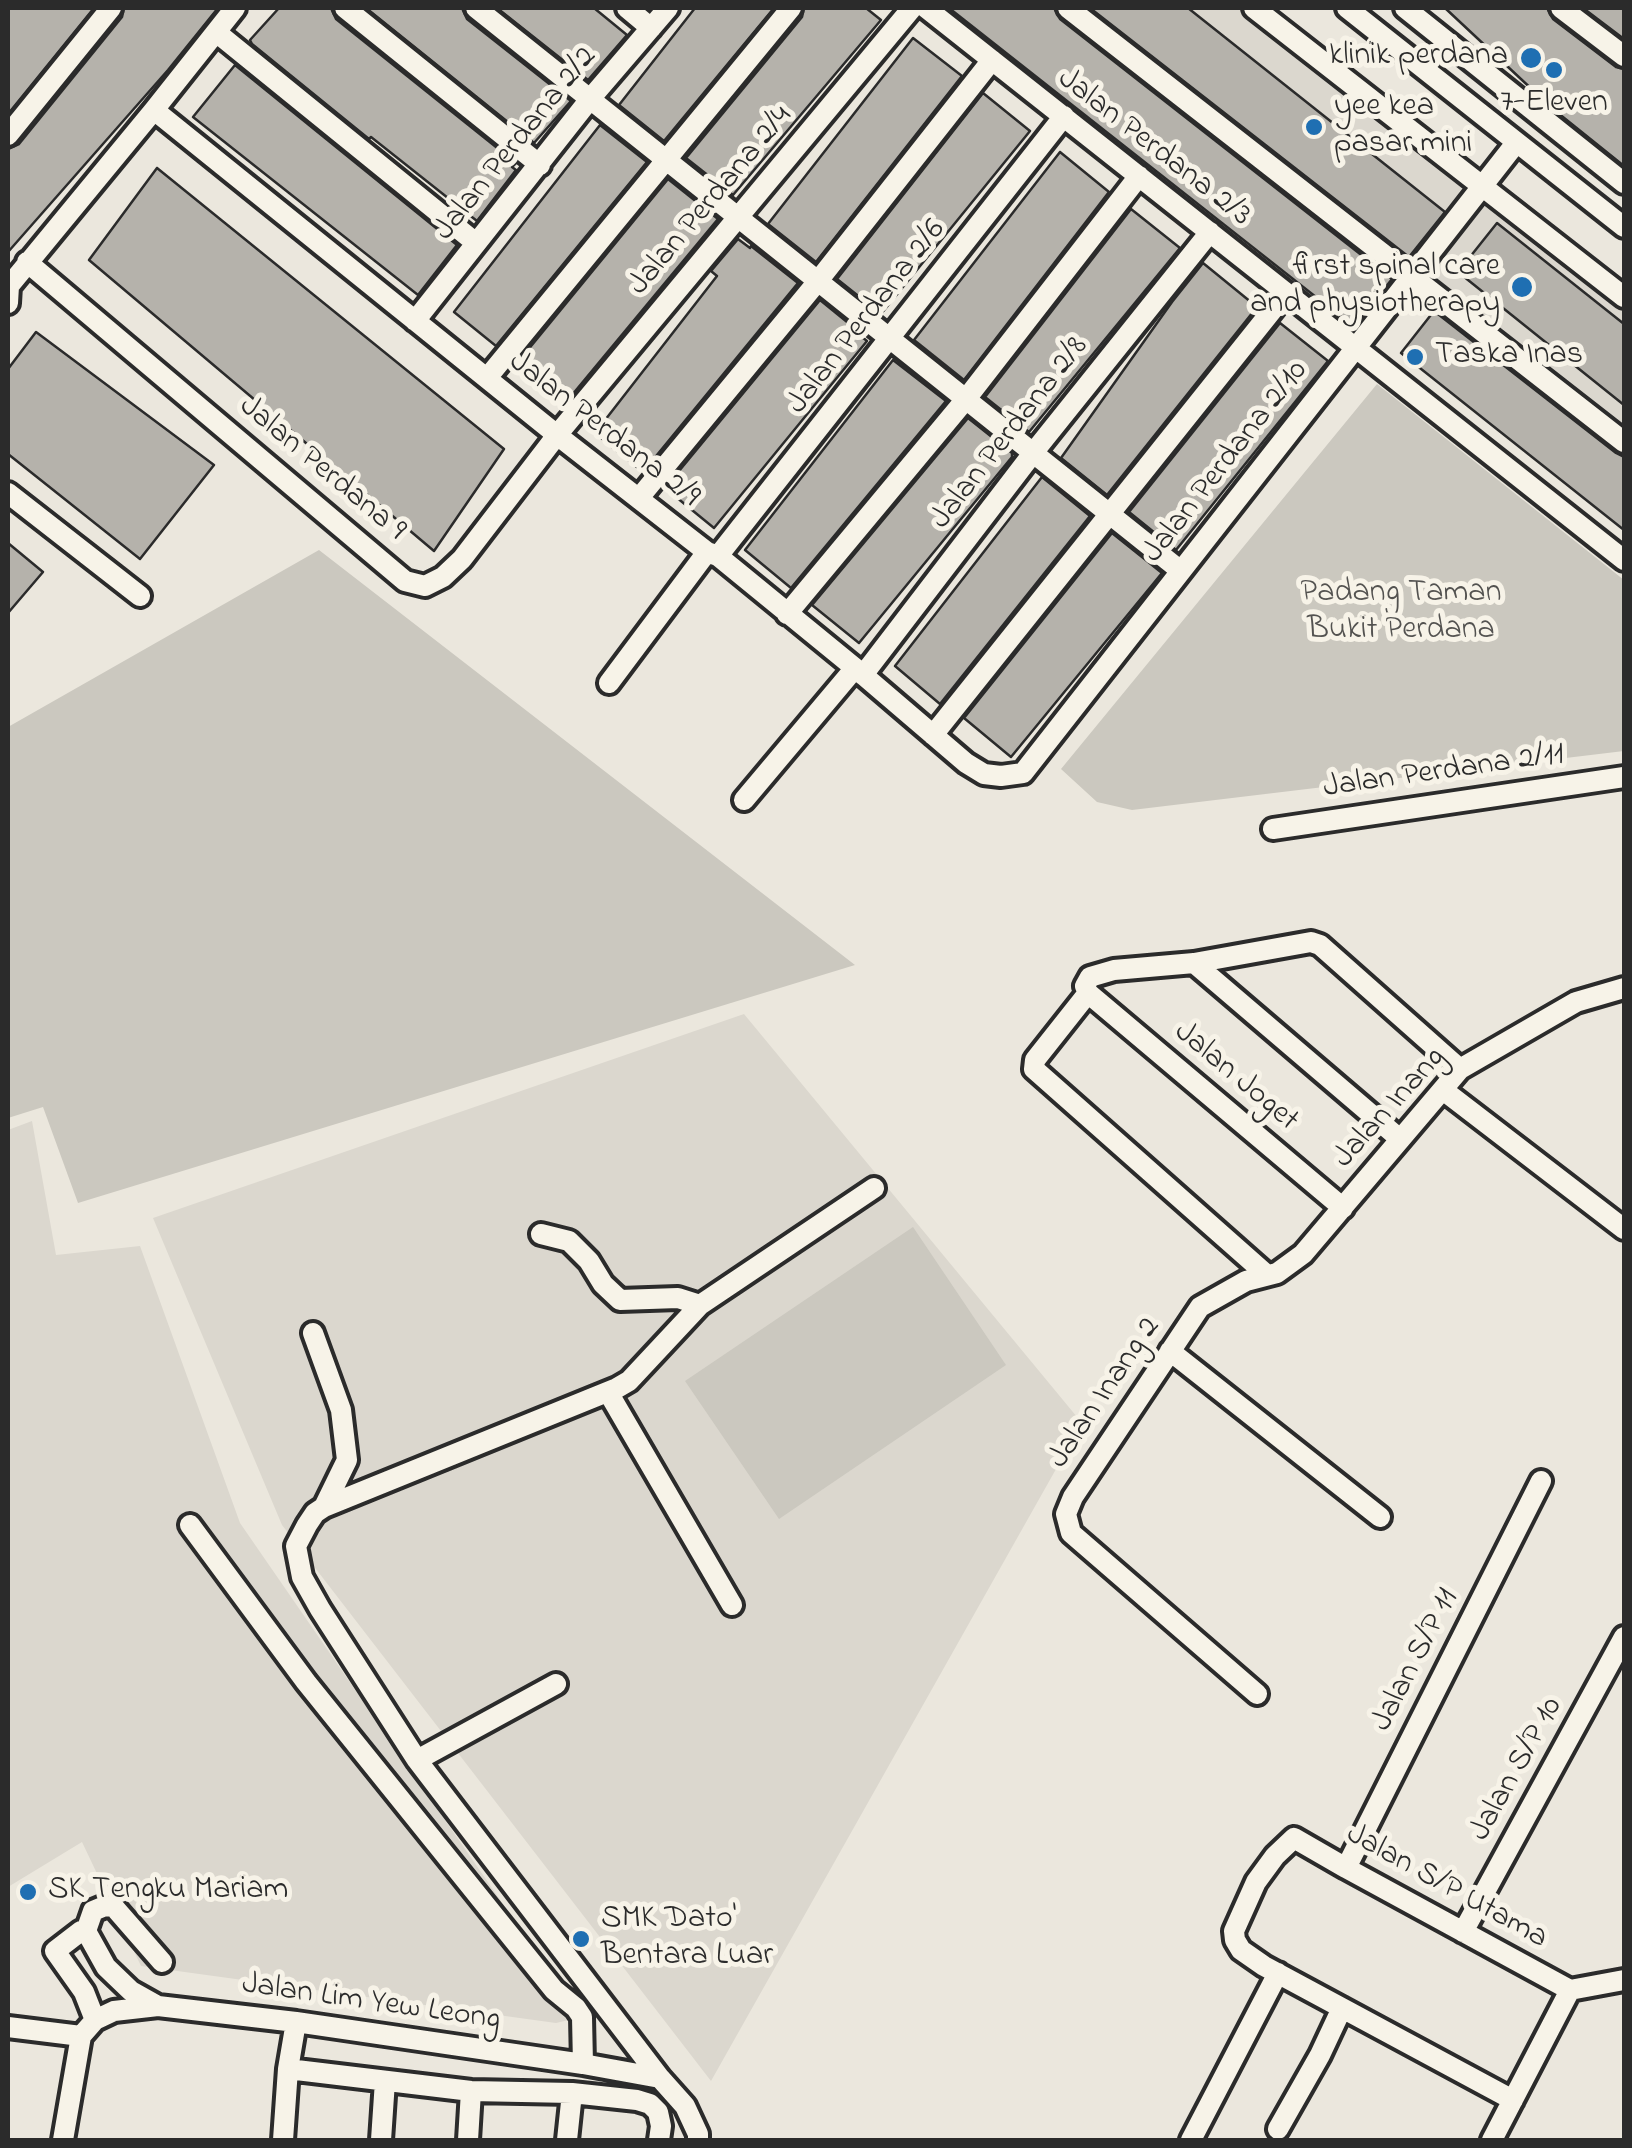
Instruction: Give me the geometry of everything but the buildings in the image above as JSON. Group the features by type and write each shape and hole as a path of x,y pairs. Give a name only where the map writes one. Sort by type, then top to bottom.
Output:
{"street":[{"path":"8,136 111,8"},
{"path":"8,303 14,273 154,110 235,8"},
{"path":"345,8 540,165"},
{"path":"476,8 1181,571"},
{"path":"627,8 651,28"},
{"name":"Jalan Perdana 2/2","path":"415,321 590,99 668,8"},
{"path":"487,378 791,8"},
{"name":"Jalan Perdana 2/4","path":"557,434 912,8"},
{"name":"Jalan Perdana 2/3","path":"926,8 1624,560"},
{"path":"1068,8 1624,442"},
{"path":"1254,8 1624,297"},
{"path":"1347,8 1624,227"},
{"path":"1405,8 1624,182"},
{"path":"1561,8 1624,56"},
{"path":"216,32 476,243"},
{"path":"638,498 992,60"},
{"name":"Jalan Perdana 2/9","path":"154,110 787,614 966,764 984,774 1023,772"},
{"name":"Jalan Perdana 2/6","path":"610,683 890,339 1064,116"},
{"name":"Jalan Perdana 2/10","path":"1023,772 1516,144"},
{"path":"787,614 966,400 1139,176"},
{"name":"Jalan Perdana 2/8","path":"744,800 859,672 1210,232"},
{"name":"Jalan Perdana 9","path":"14,273 405,581 425,586 443,577 462,559 557,434"},
{"path":"933,735 1286,293"},
{"path":"8,493 140,596"},
{"name":"Jalan Perdana 2/11","path":"1273,829 1624,777"},
{"path":"1272,1274 1034,1069 1035,1060 1088,994 1085,986 1090,977 1114,970 1194,963 1311,942 1320,944 1460,1069"},
{"path":"1194,963 1400,1139"},
{"name":"Jalan Inang","path":"1272,1274 1303,1254 1460,1069 1576,1002 1624,988"},
{"name":"Jalan Joget","path":"1088,994 1343,1208"},
{"path":"1443,1090 1624,1229"},
{"path":"698,2140 685,2106 416,1760 320,1610 302,1577 296,1546 307,1525 324,1507 629,1381 700,1305 874,1188"},
{"path":"541,1234 569,1241 620,1300 678,1298 700,1305"},
{"name":"Jalan Inang 2","path":"1257,1694 1071,1533 1066,1514 1073,1497 1200,1307 1246,1281 1272,1274"},
{"path":"313,1332 341,1410 347,1460 324,1507"},
{"path":"1170,1351 1380,1517"},
{"path":"608,1392 732,1604"},
{"name":"Jalan S/P 11","path":"1346,1868 1541,1481"},
{"path":"190,1525 306,1682 554,1990 576,2008 582,2017 583,2064"},
{"name":"Jalan S/P 10","path":"1463,1932 1624,1637"},
{"path":"416,1760 556,1684"},
{"name":"Jalan S/P Utama","path":"1278,1974 1241,1950 1234,1931 1256,1882 1294,1838 1570,1990 1624,1980"},
{"path":"158,2006 130,1990 106,1967 86,1930 93,1911 114,1907 162,1962"},
{"path":"63,2140 88,2028 84,1992 54,1951 86,1930"},
{"path":"1191,2140 1278,1974 1513,2100"},
{"name":"Jalan S/P Utama","path":"1492,2140 1570,1990"},
{"name":"Jalan Lim Yew Leong","path":"8,2026 88,2028 114,2011 158,2006 296,2022 660,2078"},
{"path":"1278,2129 1342,2008"},
{"path":"283,2140 296,2022"},
{"path":"288,2069 471,2091 572,2093 637,2100 658,2112 659,2140"},
{"path":"380,2140 385,2081"},
{"path":"468,2140 471,2091"},
{"path":"568,2140 572,2093"}],"shaded area":[{"path":"1061,8 1267,8 1497,184 1624,286 1624,449"},
{"path":"744,1014 1082,1423 711,2081 282,1525 153,1218"},
{"path":"32,1121 56,1255 140,1246 240,1523 581,2017 556,2023 141,1966 82,1842 8,1887 8,1130"}],"green space":[{"name":"Padang Taman Bukit Perdana","path":"1377,384 1624,580 1624,751 1132,810 1097,802 1061,769"},
{"path":"319,550 855,965 78,1203 43,1107 8,1118 8,727"},
{"path":"913,1227 1006,1365 779,1519 685,1381"}],"place":[{"name":"klinik perdana","path":"1531,58"},
{"name":"7-Eleven","path":"1554,70"},
{"name":"yee kea pasar mini","path":"1314,127"},
{"name":"first spinal care and physiotherapy","path":"1522,287"},
{"name":"Taska Inas","path":"1415,357"},
{"name":"SK Tengku Mariam","path":"28,1892"},
{"name":"SMK Dato' Bentara Luar","path":"581,1939"}]}
